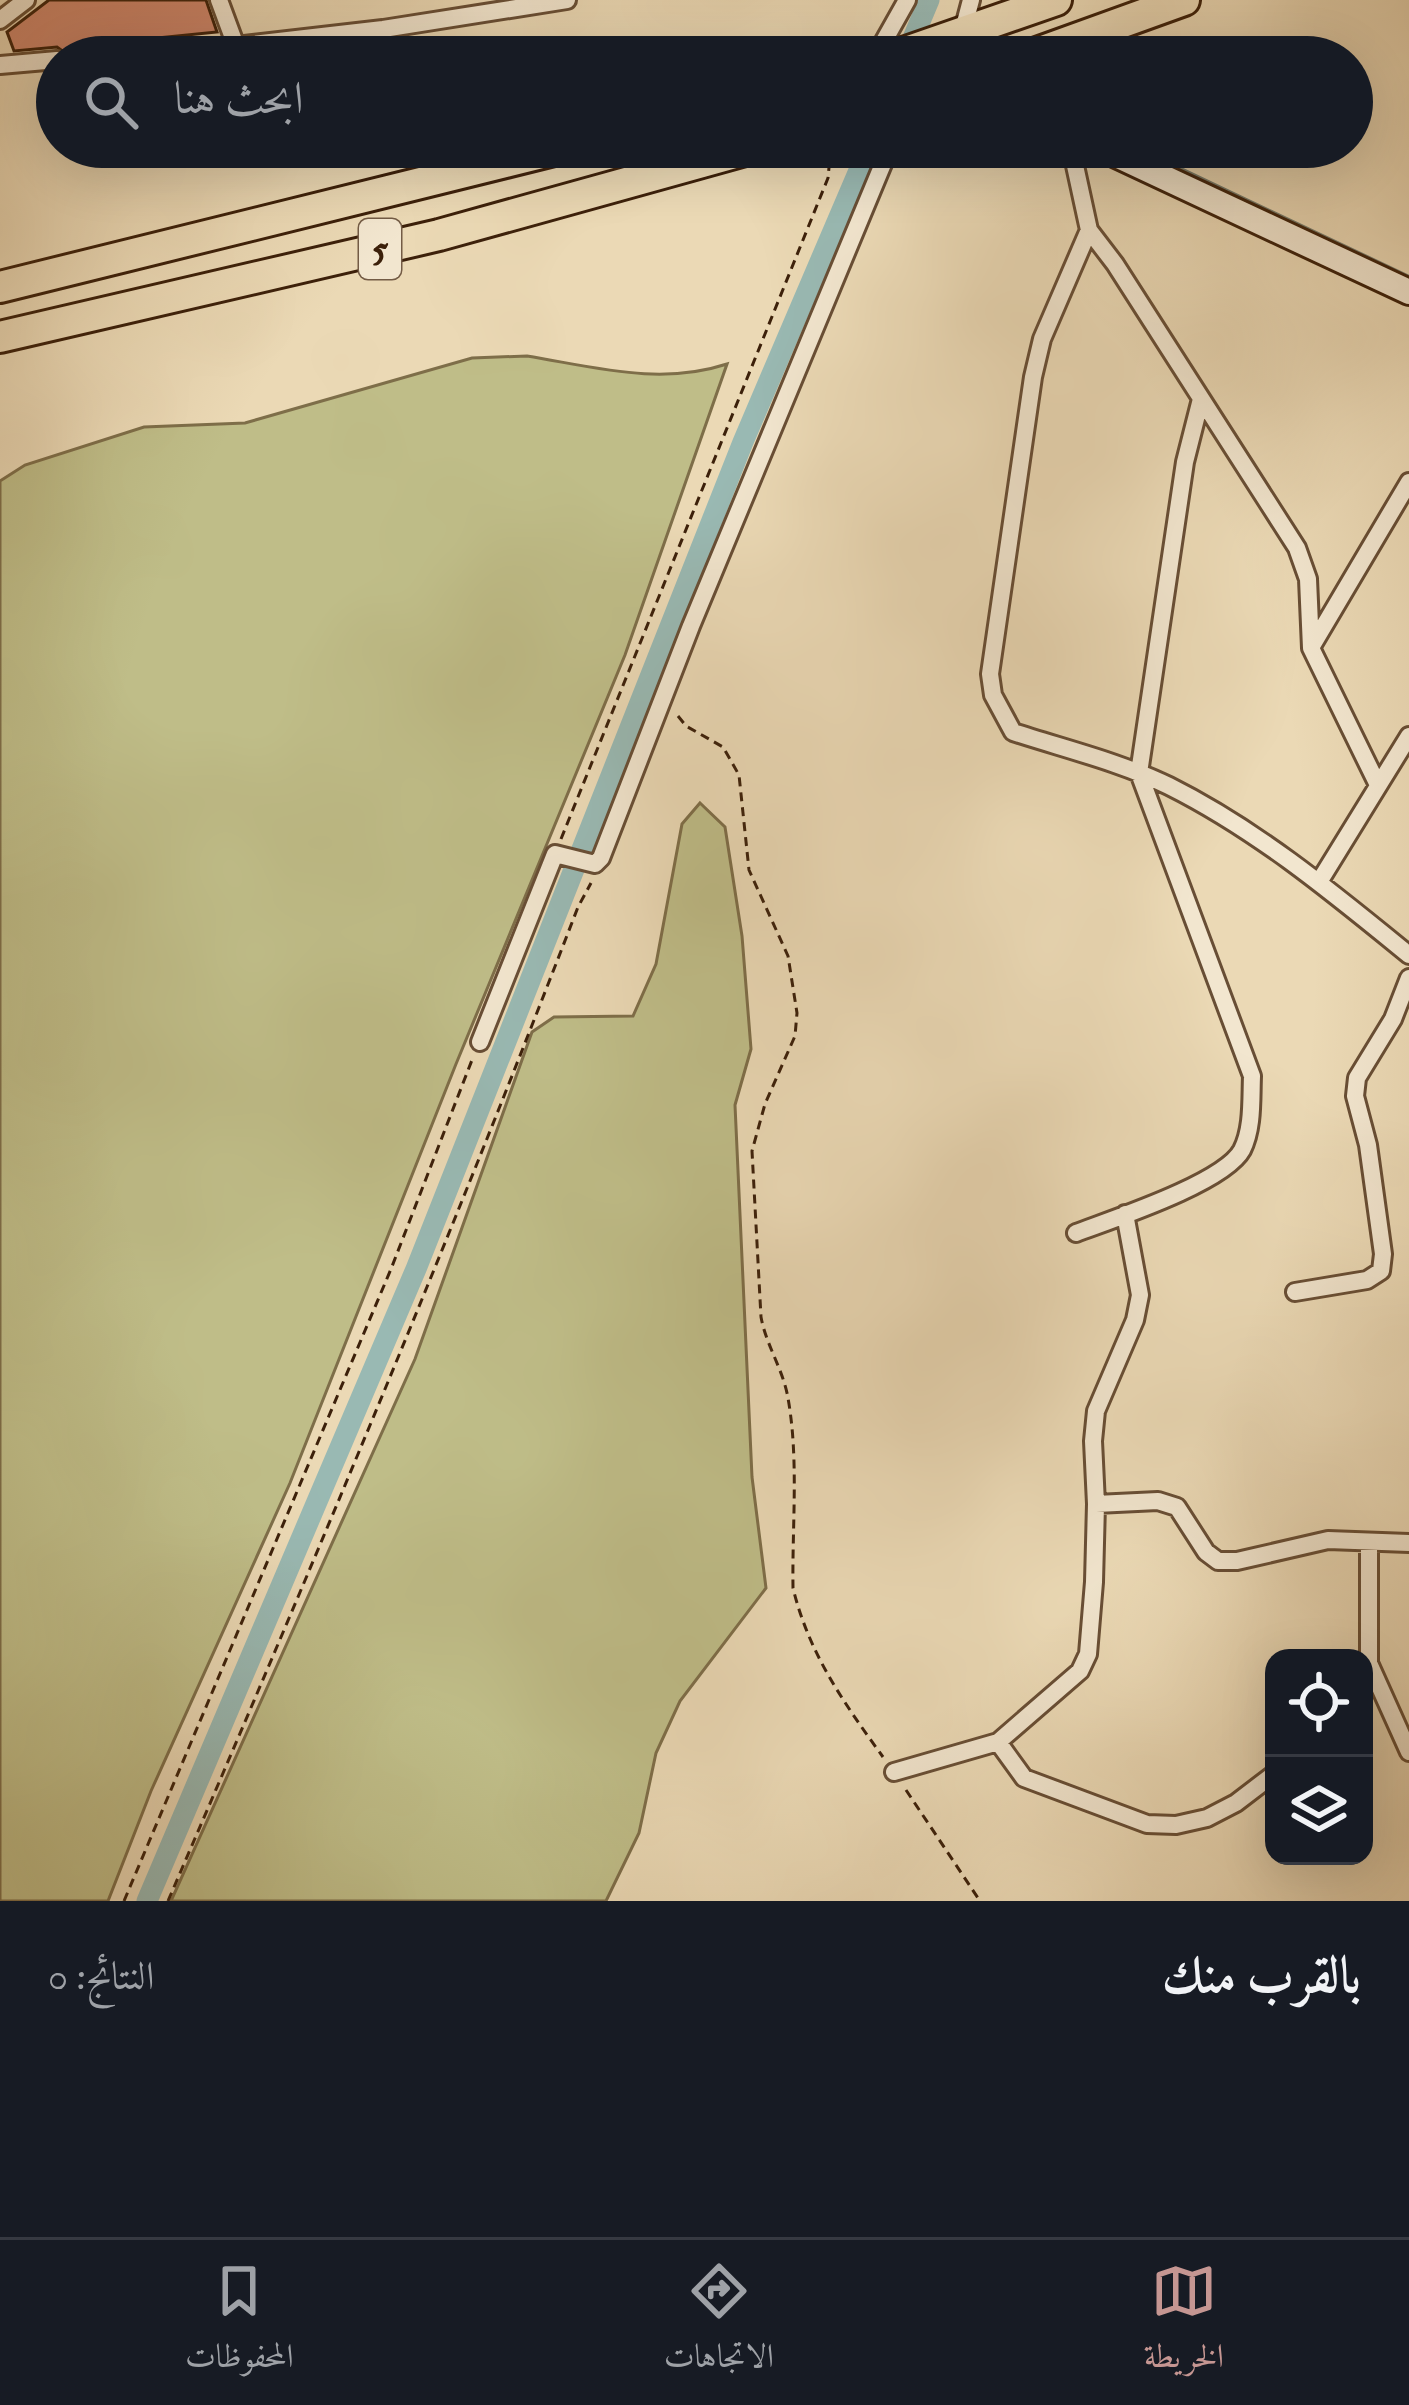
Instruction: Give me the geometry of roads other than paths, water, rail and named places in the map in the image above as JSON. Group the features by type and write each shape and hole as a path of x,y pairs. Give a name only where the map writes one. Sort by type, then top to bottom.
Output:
{"highway":[{"path":"957,36 1056,0"},
{"path":"1084,36 1184,0"},
{"name":"5","path":"0,287 483,168"},
{"path":"576,168 586,196"},
{"name":"5","path":"0,337 440,236 683,168"}],"street":[{"path":"0,20 26,0"},
{"path":"219,0 232,36"},
{"path":"322,36 567,0"},
{"path":"887,36 907,0"},
{"path":"952,36 970,0"},
{"path":"0,65 36,62"},
{"path":"480,1042 669,692 691,626 881,168"},
{"path":"1076,168 1089,230 1297,548 1308,579 1311,648 1377,783"},
{"path":"1144,168 1409,292"},
{"path":"1089,230 1042,339 1033,376 990,674 993,695 1013,731 1139,773 1203,805 1319,882 1409,955"},
{"path":"1076,1234 1190,1189 1240,1154 1250,1124 1252,1076 1139,773 1185,462 1201,400"},
{"path":"1311,648 1409,482"},
{"path":"1319,882 1409,736"},
{"path":"1294,1292 1367,1280 1381,1270 1383,1254 1368,1145 1355,1096 1357,1078 1393,1019 1409,978"},
{"path":"894,1772 998,1742 1080,1671 1088,1654 1096,1412 1135,1320 1140,1295 1125,1214"},
{"path":"1096,1504 1159,1501 1177,1508 1206,1552 1218,1561 1238,1561 1328,1540 1409,1543"},
{"path":"1367,1649 1369,1542"},
{"path":"1373,1679 1409,1752"},
{"path":"998,1742 1024,1778 1147,1824 1175,1825 1207,1818 1265,1781"}],"waterway":[{"path":"914,36 929,0"},
{"path":"147,1901 416,1269 743,442 860,168"},
{"path":"1176,168 1409,278"}]}
